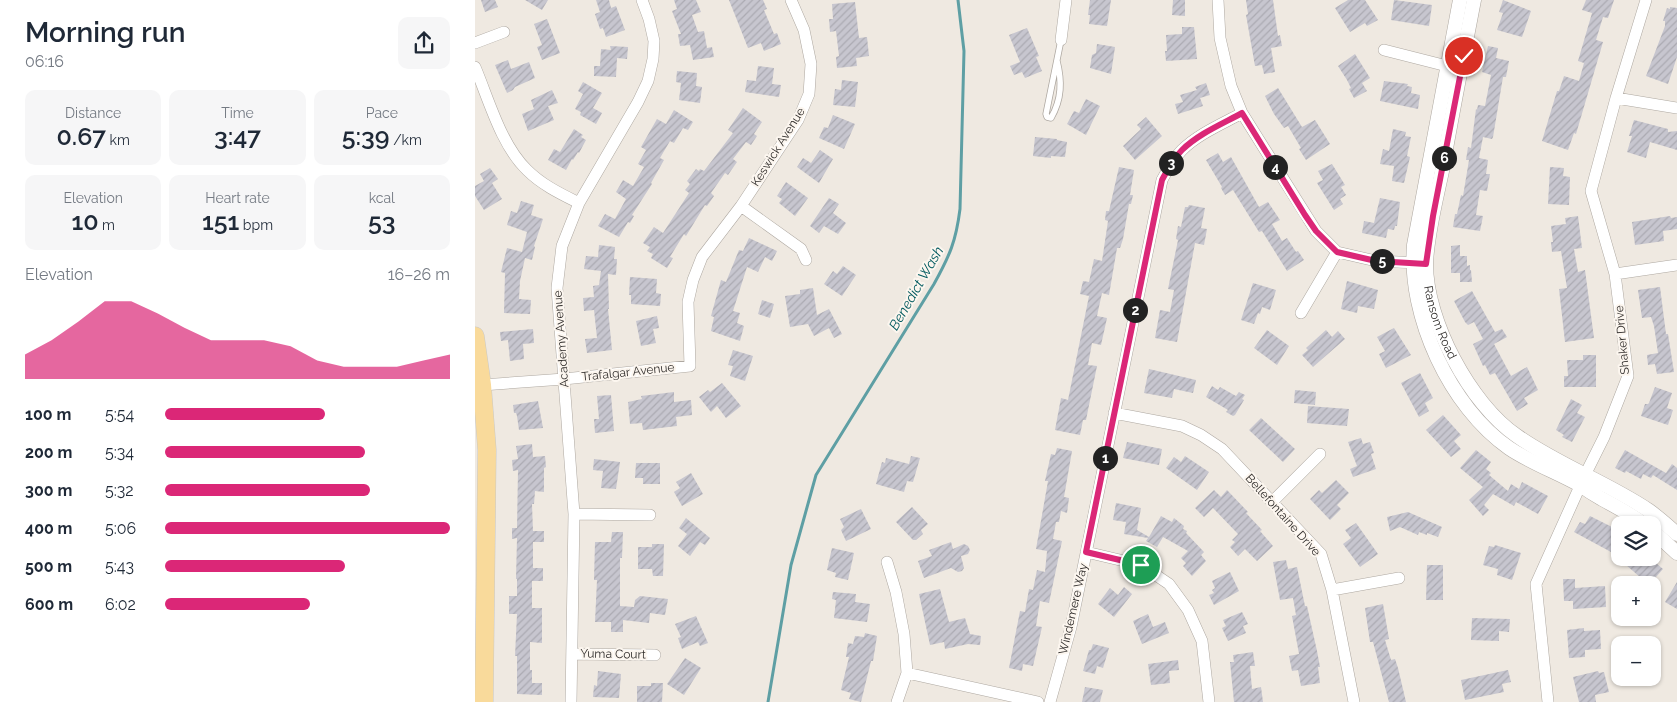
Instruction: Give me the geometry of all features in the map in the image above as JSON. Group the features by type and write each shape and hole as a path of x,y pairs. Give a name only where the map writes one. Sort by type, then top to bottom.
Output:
{"main road":[{"path":"475,336 482,385 487,450 484,702"}],"street":[{"name":"Academy Avenue","path":"571,702 573,514 557,288 563,246 579,203 649,81 654,41 642,0"},
{"name":"Keswick Avenue","path":"741,206 798,120 809,94 811,64 804,30 791,0"},
{"path":"1061,40 1066,0"},
{"path":"1218,0 1220,38 1231,86 1242,113 1316,231 1337,252 1376,261 1420,263"},
{"name":"Ransom Road","path":"1460,0 1455,68 1433,216 1420,263 1440,328 1450,352 1477,398 1494,418 1633,516"},
{"name":"Ransom Road","path":"1455,68 1474,0"},
{"name":"Shaker Drive","path":"1548,702 1536,584 1604,437 1627,376 1615,274 1591,191 1616,98 1646,0"},
{"path":"475,43 504,32"},
{"path":"1384,50 1455,68"},
{"path":"475,67 506,141 527,170 553,190 579,203"},
{"path":"1616,98 1677,108"},
{"name":"Windemere Way","path":"1049,702 1071,627 1162,180 1182,150 1200,137 1242,113"},
{"path":"741,206 801,249 806,260"},
{"name":"Trafalgar Avenue","path":"482,385 690,366 688,302 693,280 702,257 741,206"},
{"path":"1301,313 1337,252"},
{"path":"1615,274 1677,265"},
{"name":"Bellefontaine Drive","path":"1114,413 1182,426 1201,435 1222,449 1321,554 1332,590 1354,702"},
{"path":"1272,502 1321,454"},
{"name":"Ransom Road","path":"1583,480 1650,511 1677,534"},
{"path":"573,514 650,515"},
{"path":"1661,538 1677,553"},
{"path":"1086,552 1141,565 1169,584 1188,610 1203,641 1209,702"},
{"path":"887,562 901,618 907,673 897,702"},
{"path":"1332,590 1399,578"},
{"name":"Yuma Court","path":"572,654 655,655"},
{"path":"907,673 1038,702"}],"lane":[{"path":"1057,60 1061,84 1060,97 1051,118 1045,114 1051,95 1057,60 1061,40"}],"building":[{"path":"481,0 495,0 498,7 485,12"},
{"path":"525,0 548,0 542,10"},
{"path":"596,0 609,0 611,8 616,6 625,30 606,37 603,28 600,29 595,14 600,12"},
{"path":"674,0 696,0 701,12 692,15 698,32 704,31 707,48 712,47 714,57 693,60 690,45 680,46 678,34 681,34 672,11 677,9"},
{"path":"729,0 763,0 767,9 764,10 774,34 777,33 781,44 764,51 761,43 748,48"},
{"path":"1090,0 1111,0 1107,26 1089,24"},
{"path":"1173,0 1185,0 1185,16 1172,15"},
{"path":"1246,0 1273,0 1278,36 1280,35 1282,46 1271,48 1275,72 1264,74 1262,65 1255,66 1246,15 1248,14"},
{"path":"1348,0 1365,0 1378,20 1367,26 1365,23 1350,32 1335,8"},
{"path":"1394,0 1432,5 1429,26 1391,20"},
{"path":"1503,0 1531,11 1522,37 1497,30 1503,13 1499,12"},
{"path":"1586,0 1614,0 1608,18 1603,17 1596,40 1603,42 1576,134 1574,133 1568,150 1542,141 1557,91 1559,91 1564,76 1579,81 1584,63 1578,61 1592,13 1582,10"},
{"path":"855,2 859,38 867,37 869,56 856,58 857,66 837,68 836,57 839,56 836,31 830,32 829,19 833,19 832,4"},
{"path":"1670,7 1677,8 1677,57 1668,84 1646,76 1665,26 1665,21 1663,21 1667,8 1670,9"},
{"path":"547,19 560,53 542,60 537,47 542,45 534,24"},
{"path":"1182,27 1194,27 1197,59 1166,61 1166,35 1182,34"},
{"path":"1027,28 1039,56 1036,57 1042,71 1025,78 1022,72 1014,75 1010,66 1020,62 1009,35"},
{"path":"1097,44 1115,47 1111,74 1090,68 1092,55 1096,53"},
{"path":"610,46 628,47 627,59 617,58 616,77 594,76 594,66 600,66 601,49 611,50"},
{"path":"1488,46 1498,48 1496,58 1509,61 1506,77 1503,77 1493,137 1492,139 1483,137 1479,158 1488,160 1486,174 1490,174 1487,191 1480,190 1476,215 1483,216 1480,231 1453,227 1461,195 1463,196 1469,160 1466,160 1468,147 1471,148 1476,109 1478,105 1485,106 1491,75 1482,72"},
{"path":"1355,54 1370,78 1362,83 1367,91 1354,98 1347,80 1338,66"},
{"path":"508,60 511,69 529,62 535,78 515,87 507,93 495,65"},
{"path":"758,66 774,68 772,84 781,85 779,97 745,92 747,80 756,81"},
{"path":"677,71 697,73 696,86 702,87 700,103 679,100 681,83 676,82"},
{"path":"842,80 858,82 855,107 833,105 835,89 841,90"},
{"path":"1384,81 1408,84 1407,86 1412,87 1411,93 1420,95 1418,109 1380,101"},
{"path":"583,82 602,93 593,108 602,113 596,124 580,115 581,112 575,109 583,94 578,91"},
{"path":"1206,83 1210,95 1200,98 1203,106 1178,114 1175,104 1183,102 1180,95 1197,90 1195,87"},
{"path":"1278,88 1302,127 1315,120 1330,144 1306,160 1288,126 1284,128 1265,96"},
{"path":"552,90 558,103 548,106 554,120 528,131 522,114 534,109 531,100"},
{"path":"1086,99 1100,106 1086,135 1067,124 1074,111 1079,113"},
{"path":"743,108 762,122 754,134 757,136 751,145 746,142 733,159 737,162 728,175 725,173 711,193 714,196 707,206 705,205 686,236 684,234 670,257 673,258 667,268 651,258 653,254 647,251 650,247 643,243 654,227 663,233 689,193 685,190 690,184 687,181 696,169 704,171 733,133 728,130"},
{"path":"674,110 693,122 688,130 683,128 674,143 670,141 660,158 664,160 652,184 632,215 634,216 630,223 628,222 619,237 598,226 605,214 615,219 626,199 616,192 623,180 633,186 644,167 638,164 646,150 641,147 657,119 666,124"},
{"path":"833,115 855,124 844,149 819,138 824,127 828,128"},
{"path":"1146,117 1162,136 1135,160 1123,146 1141,129 1137,125"},
{"path":"1634,120 1668,129 1668,132 1677,131 1677,150 1650,142 1646,158 1627,152"},
{"path":"574,129 583,135 581,137 586,140 566,170 548,160 554,149 560,152"},
{"path":"1393,129 1406,132 1405,136 1411,137 1407,156 1410,157 1404,183 1392,181 1394,166 1380,164 1383,149 1389,151"},
{"path":"1035,137 1067,142 1065,157 1033,156"},
{"path":"820,150 833,159 819,183 797,167 803,158 811,163"},
{"path":"1218,153 1223,162 1231,157 1259,207 1268,202 1280,220 1272,224 1282,241 1287,238 1304,260 1287,271 1262,231 1259,232 1233,190 1225,195 1206,160"},
{"path":"1332,164 1345,185 1341,187 1346,195 1340,199 1343,204 1334,210 1317,183 1323,180 1318,171"},
{"path":"1119,167 1134,170 1130,195 1133,195 1131,204 1129,204 1123,239 1120,248 1117,248 1109,295 1102,293 1097,316 1107,318 1101,345 1092,343 1088,365 1097,366 1086,420 1083,420 1080,435 1055,430 1061,398 1068,400 1089,296 1080,294 1083,281 1089,282 1094,259 1102,261 1108,221 1105,220 1106,211 1109,211"},
{"path":"1550,167 1564,168 1563,176 1570,177 1569,205 1548,204"},
{"path":"490,168 498,179 492,183 502,199 484,210 475,196 475,186 484,181 480,174"},
{"path":"786,182 808,198 795,216 779,203 782,199 777,196"},
{"path":"829,198 839,204 833,213 846,223 838,234 824,226 819,233 810,226"},
{"path":"1380,198 1400,202 1397,226 1395,226 1394,230 1388,229 1386,238 1362,233 1364,221 1374,223"},
{"path":"521,201 534,205 531,215 543,219 534,246 532,260 525,258 520,281 519,299 531,300 530,314 504,313 505,273 501,272 507,248 522,252 527,232 507,225 511,211 517,213"},
{"path":"1189,205 1205,208 1201,228 1207,229 1204,245 1195,243 1177,342 1155,338 1160,310 1170,312 1174,290 1168,289 1178,240 1176,239 1178,226 1181,227 1185,207"},
{"path":"1578,216 1582,248 1574,249 1578,272 1585,270 1594,338 1565,342 1559,289 1567,288 1561,251 1552,252 1551,226 1566,224 1565,218"},
{"path":"1670,216 1671,218 1677,217 1677,229 1663,231 1664,241 1635,245 1632,222"},
{"path":"749,238 777,251 772,261 765,257 758,272 747,267 733,311 740,313 737,323 744,326 740,341 711,331 714,317 711,316 721,280 726,282 739,250 743,251"},
{"path":"599,245 615,247 614,259 617,259 616,275 608,274 608,309 612,350 587,353 585,339 597,338 594,310 584,311 583,298 594,297 593,286 599,285 601,271 584,269 586,256 598,257"},
{"path":"1460,245 1460,256 1467,256 1467,266 1470,265 1472,282 1460,282 1460,273 1451,273 1451,246"},
{"path":"843,266 856,275 842,296 824,284 833,271 837,274"},
{"path":"630,277 657,279 656,293 661,294 660,306 631,304 631,295 629,295"},
{"path":"1347,281 1378,290 1374,309 1358,306 1357,313 1341,309"},
{"path":"1253,283 1276,290 1270,310 1262,307 1254,324 1241,320"},
{"path":"1660,287 1666,334 1668,334 1674,372 1657,374 1655,364 1648,365 1647,355 1658,353 1654,326 1651,317 1642,318 1638,290"},
{"path":"813,288 817,315 829,309 842,334 834,338 829,328 814,336 808,324 790,327 785,296 800,294 800,290"},
{"path":"1472,291 1495,332 1502,329 1507,337 1494,344 1511,376 1527,367 1538,390 1524,398 1528,404 1517,411 1495,373 1490,375 1485,365 1483,366 1473,344 1483,339 1474,322 1468,325 1465,322 1454,301"},
{"path":"762,300 774,304 770,318 758,314"},
{"path":"657,316 659,328 653,329 656,343 641,346 636,321"},
{"path":"1394,328 1411,355 1386,368 1379,354 1385,351 1377,337"},
{"path":"533,329 534,343 523,344 524,359 510,361 508,340 501,341 500,332"},
{"path":"1267,330 1289,346 1277,365 1254,348"},
{"path":"1326,330 1332,337 1338,331 1345,339 1313,367 1302,355 1308,350 1306,348"},
{"path":"733,350 753,356 745,381 730,376 733,366 728,365"},
{"path":"1583,355 1596,355 1596,387 1564,387 1564,376 1568,376 1567,360 1583,360"},
{"path":"1149,369 1196,380 1193,393 1174,389 1172,398 1144,393"},
{"path":"1420,373 1433,398 1425,403 1429,411 1419,417 1401,383"},
{"path":"722,383 741,406 726,418 717,406 711,412 699,397"},
{"path":"1212,386 1218,390 1220,387 1236,396 1239,392 1245,395 1235,415 1233,416 1226,412 1228,410 1206,397"},
{"path":"1655,387 1672,393 1667,408 1673,410 1668,425 1641,416 1645,404 1649,403"},
{"path":"1295,390 1316,392 1315,405 1294,403"},
{"path":"674,392 674,402 691,400 692,415 676,417 677,426 643,430 642,423 630,424 628,402 642,399 641,396"},
{"path":"611,395 614,431 595,433 594,419 599,419 597,396"},
{"path":"1571,399 1582,405 1577,413 1585,417 1572,442 1562,437 1564,435 1556,430"},
{"path":"538,401 543,428 519,430 513,405"},
{"path":"1308,406 1349,409 1347,426 1307,423"},
{"path":"1443,415 1461,435 1454,441 1461,449 1451,457 1426,430"},
{"path":"1261,418 1295,449 1283,462 1249,430"},
{"path":"1361,438 1363,444 1370,442 1374,453 1371,454 1376,469 1353,477 1350,469 1357,466 1348,442"},
{"path":"1127,442 1162,449 1159,465 1123,458"},
{"path":"532,444 533,457 545,456 546,467 544,468 544,492 535,491 534,504 532,504 533,531 544,531 544,542 533,542 533,568 543,568 543,581 532,581 532,608 542,608 542,643 530,642 530,670 532,670 532,683 542,683 542,695 517,694 517,656 515,656 517,614 509,614 509,596 517,596 517,538 512,539 512,528 517,528 518,470 513,471 512,460 518,459 516,446"},
{"path":"1057,448 1072,451 1064,497 1069,498 1067,513 1061,511 1059,522 1056,522 1053,539 1062,541 1049,603 1040,601 1036,626 1042,627 1033,666 1023,664 1022,671 1009,668 1020,611 1025,612 1029,589 1033,590 1037,570 1045,572 1047,551 1036,549 1048,481 1045,481 1051,454 1055,455"},
{"path":"1476,450 1491,462 1486,469 1491,473 1489,475 1508,491 1511,484 1519,489 1522,482 1548,496 1538,514 1516,502 1514,506 1493,494 1484,505 1489,510 1483,516 1469,500 1483,487 1460,468"},
{"path":"1625,450 1666,473 1672,464 1677,468 1677,490 1653,475 1651,478 1643,474 1641,479 1626,471 1625,473 1615,468"},
{"path":"911,456 920,458 913,482 907,481 904,492 876,484 882,462 885,463 886,458 909,464"},
{"path":"1185,456 1209,472 1197,490 1166,468 1174,457 1181,462"},
{"path":"594,459 620,462 616,489 601,488 603,471 593,470"},
{"path":"636,463 660,463 660,484 643,484 643,478 635,478"},
{"path":"691,473 703,494 682,506 674,492 680,488 676,482"},
{"path":"1336,480 1349,493 1337,505 1341,509 1330,520 1310,499 1319,490 1322,493"},
{"path":"1214,490 1221,497 1227,490 1248,512 1246,513 1262,530 1260,531 1273,546 1257,561 1245,549 1238,556 1230,547 1235,542 1232,540 1238,534 1213,508 1204,517 1195,508"},
{"path":"1116,503 1141,508 1137,530 1149,537 1161,516 1172,522 1174,518 1184,526 1183,529 1187,531 1186,533 1204,552 1201,555 1206,561 1192,576 1183,566 1186,563 1181,558 1188,551 1163,537 1157,547 1146,541 1148,538 1124,534 1126,522 1113,520"},
{"path":"912,507 928,524 921,530 923,534 916,540 913,540 896,522"},
{"path":"861,509 871,529 846,541 841,530 844,527 840,519"},
{"path":"1408,512 1442,527 1438,537 1419,532 1418,535 1400,527 1390,531 1387,517"},
{"path":"1590,516 1611,526 1611,552 1574,532 1580,522 1585,524"},
{"path":"686,518 710,538 705,545 700,542 690,556 678,546 687,534 679,528"},
{"path":"1356,523 1378,554 1360,567 1343,544 1351,538 1345,530"},
{"path":"612,532 623,532 622,558 620,558 620,606 634,607 635,600 640,596 668,599 665,615 650,613 649,623 623,620 623,632 611,632 611,622 595,622 597,580 594,580 595,542 611,542"},
{"path":"951,542 953,549 964,544 970,550 968,554 961,556 964,568 962,571 958,572 951,568 924,578 918,561 932,556 929,550"},
{"path":"652,544 664,544 663,576 653,576 652,569 638,569 638,547 652,547"},
{"path":"1495,545 1521,553 1512,580 1497,575 1498,569 1483,565 1489,546 1494,547"},
{"path":"832,548 854,553 848,580 835,577 836,573 827,570"},
{"path":"1286,560 1288,569 1297,567 1317,651 1320,683 1301,686 1298,670 1292,671 1289,656 1299,654 1292,616 1296,615 1293,598 1280,600 1273,562"},
{"path":"1427,565 1443,565 1443,600 1426,600"},
{"path":"1627,566 1660,566 1663,569 1657,576 1639,576"},
{"path":"1230,572 1239,591 1214,605 1209,595 1214,593 1212,590 1215,588 1212,581"},
{"path":"1563,579 1575,579 1575,588 1605,586 1606,607 1573,609 1573,601 1564,601"},
{"path":"1677,582 1677,609 1665,602"},
{"path":"1124,587 1132,594 1114,617 1098,604 1110,588 1118,595"},
{"path":"940,589 949,622 965,618 970,634 981,636 980,645 968,644 945,649 944,642 930,645 919,594"},
{"path":"833,592 856,594 855,602 870,604 867,622 834,618 836,600 832,599"},
{"path":"1383,604 1389,639 1385,640 1391,660 1395,659 1406,702 1389,702 1373,642 1370,642 1365,608"},
{"path":"1242,612 1248,624 1243,626 1246,633 1228,641 1222,628 1226,626 1223,620"},
{"path":"1148,614 1153,627 1165,622 1169,633 1142,644 1133,621"},
{"path":"696,616 708,643 700,646 698,642 682,649 678,638 681,637 675,624"},
{"path":"1472,618 1510,619 1509,632 1499,631 1499,641 1471,640"},
{"path":"1584,628 1584,631 1600,630 1601,649 1585,650 1585,657 1569,658 1567,630"},
{"path":"865,633 877,636 873,661 871,661 861,702 849,699 851,693 841,690 849,657 846,657 848,643 853,644 855,636 864,637"},
{"path":"1093,644 1109,648 1103,668 1097,666 1095,674 1083,671 1089,650 1091,650"},
{"path":"1253,652 1255,666 1250,666 1252,689 1261,687 1263,702 1234,702 1230,662 1234,662 1233,655"},
{"path":"685,658 701,668 684,695 667,684"},
{"path":"1178,660 1179,670 1169,671 1170,683 1151,685 1148,664"},
{"path":"1508,670 1511,682 1502,684 1504,692 1465,700 1461,680"},
{"path":"598,671 621,674 619,698 593,697 594,685 597,686"},
{"path":"1598,671 1599,673 1604,672 1609,692 1595,695 1596,702 1579,702 1573,677"},
{"path":"651,683 663,683 662,702 637,702 637,686 651,686"},
{"path":"1085,687 1103,690 1100,702 1082,702"}],"waterway":[{"name":"Benedict Wash","path":"768,702 791,565 816,475 934,284 948,256 957,230 960,209 964,51 958,0"}],"route":[{"path":"1141,565 1086,552 1162,180 1171,164 1182,150 1200,137 1242,113 1305,215 1316,231 1337,252 1376,261 1426,264 1433,216 1464,56"}]}
